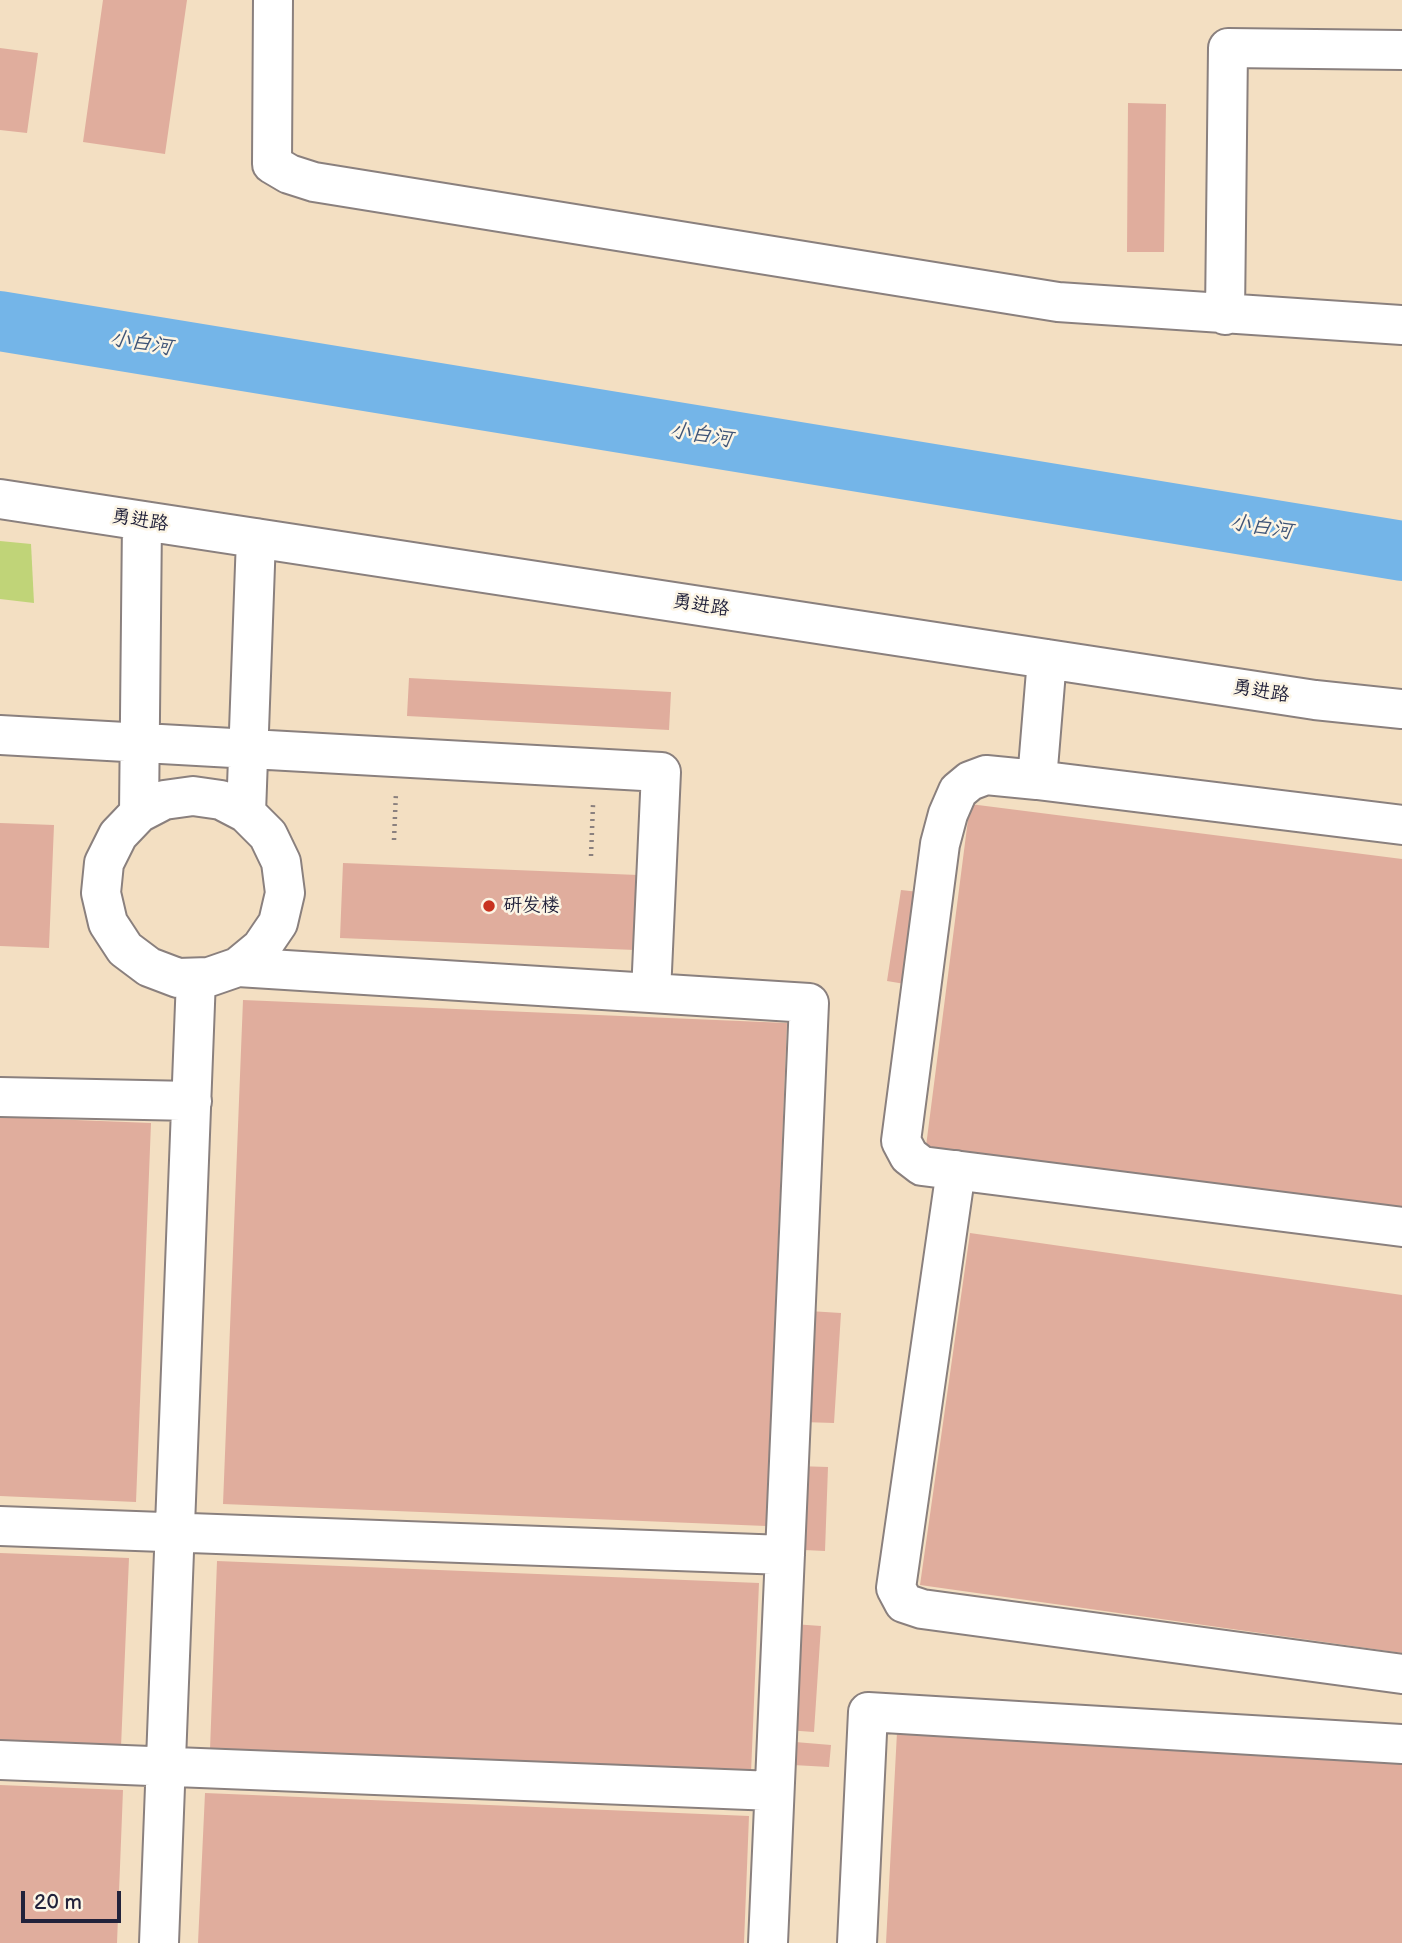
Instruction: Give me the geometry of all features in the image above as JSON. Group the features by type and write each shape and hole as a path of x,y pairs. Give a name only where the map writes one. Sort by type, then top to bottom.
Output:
{"street":[{"path":"273,0 272,164 289,174 314,181 1058,302 1402,325"},
{"path":"1225,314 1228,48 1402,50"},
{"name":"勇进路","path":"0,499 1315,700 1402,709"},
{"path":"139,813 142,521"},
{"path":"246,813 256,538"},
{"path":"1037,780 1047,659"},
{"path":"0,735 661,772 651,993"},
{"path":"1402,825 1037,780 986,775 970,780 958,792 948,814 940,844 901,1141 909,1156 922,1166 1402,1227"},
{"path":"193,796 221,800 246,813 268,835 281,862 285,893 278,923 261,948 238,967 209,977 178,978 149,967 125,948 108,923 101,893 104,863 118,835 139,813 164,800 193,796"},
{"path":"238,967 809,1003 768,1943"},
{"path":"159,1943 197,978"},
{"path":"0,1097 192,1101"},
{"path":"956,1170 896,1588 904,1603 922,1609 1402,1674"},
{"path":"0,1526 785,1555"},
{"path":"857,1943 868,1712 1402,1744"},
{"path":"0,1760 774,1791"}],"path":[{"path":"394,840 398,758"},
{"path":"591,856 594,768"}],"green space":[{"path":"0,541 31,544 34,603 0,599"}],"building":[{"path":"103,0 187,0 165,154 83,142"},
{"path":"0,48 38,53 27,133 0,130"},
{"path":"1128,103 1166,104 1164,252 1127,252"},
{"path":"409,678 671,692 669,730 407,716"},
{"path":"970,804 1402,859 1402,1215 925,1154"},
{"path":"0,823 54,825 49,948 0,946"},
{"name":"研发楼","path":"343,863 638,875 635,950 340,938"},
{"path":"901,890 919,892 905,984 887,981"},
{"path":"243,1000 787,1023 766,1526 223,1504"},
{"path":"0,1117 151,1123 136,1502 0,1496"},
{"path":"970,1233 1402,1295 1402,1653 920,1585"},
{"path":"809,1311 841,1313 834,1423 802,1422"},
{"path":"796,1466 828,1467 825,1551 804,1550"},
{"path":"0,1553 129,1558 121,1747 0,1741"},
{"path":"217,1561 759,1583 751,1773 210,1750"},
{"path":"793,1624 821,1626 814,1732 786,1730"},
{"path":"897,1732 1402,1762 1402,1943 886,1943"},
{"path":"795,1742 831,1745 829,1767 793,1765"},
{"path":"0,1785 123,1790 117,1943 0,1943"},
{"path":"205,1793 749,1816 744,1943 198,1943"}],"waterway":[{"name":"小白河","path":"0,321 1402,551"}],"place":[{"name":"研发楼","path":"489,906"}]}
